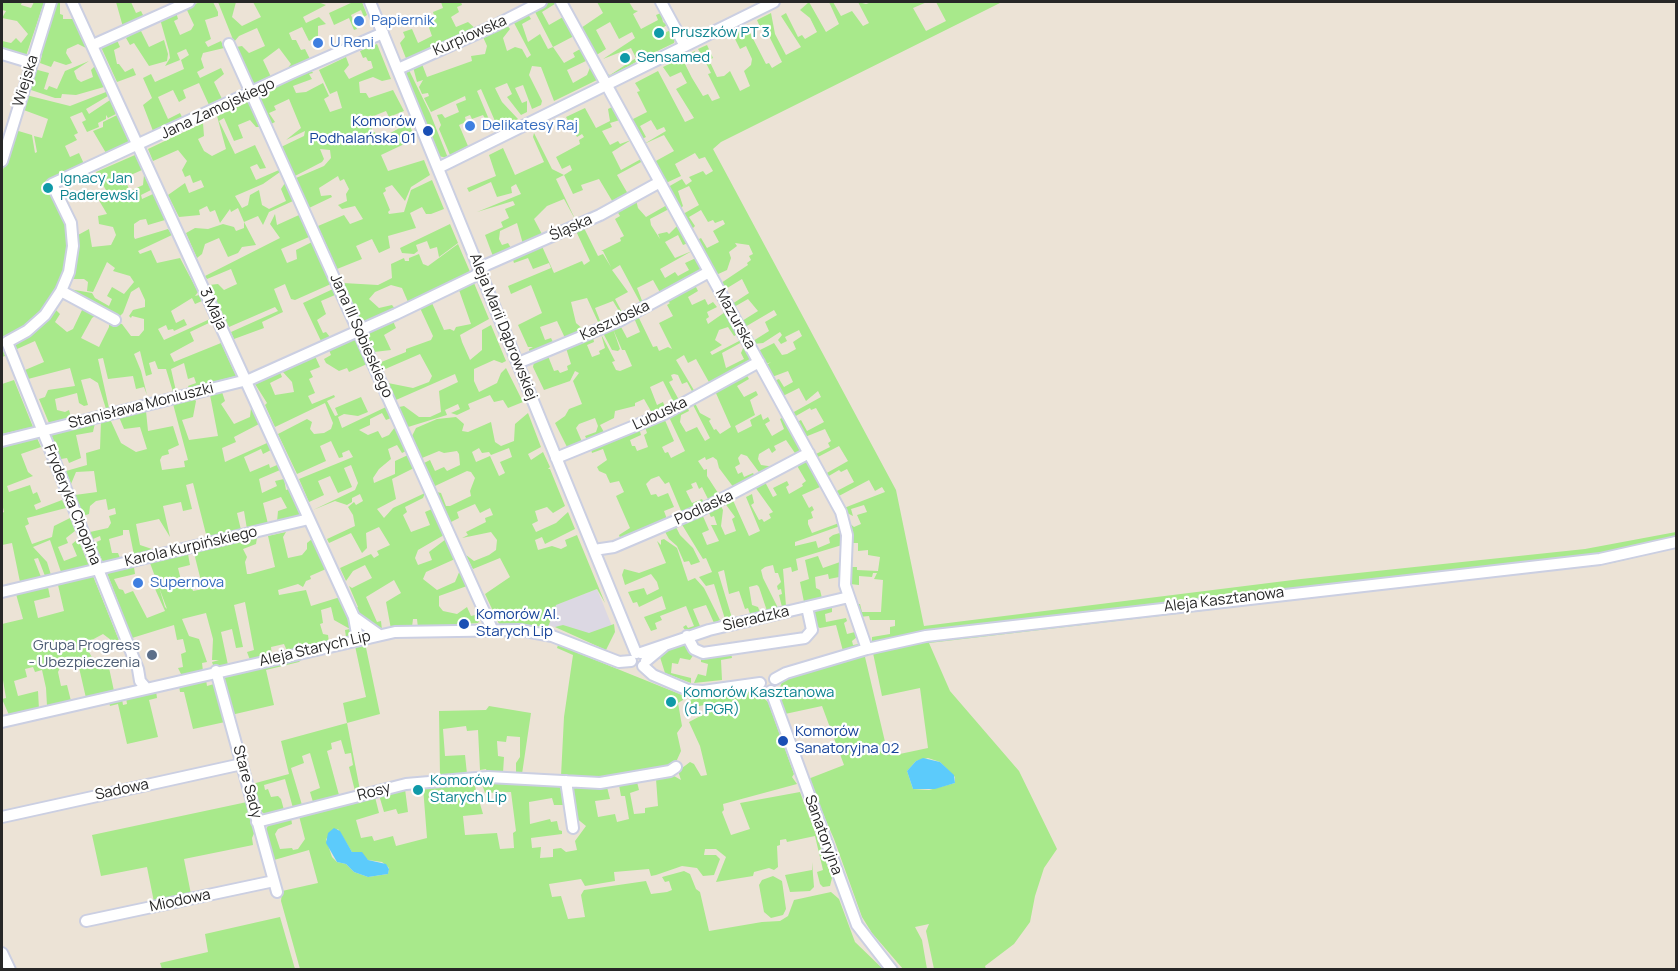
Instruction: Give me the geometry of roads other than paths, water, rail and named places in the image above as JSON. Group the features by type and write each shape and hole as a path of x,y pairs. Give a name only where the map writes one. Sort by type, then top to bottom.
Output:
{"street":[{"name":"Wiejska","path":"2,161 51,2"},
{"name":"3 Maja","path":"72,2 354,617 358,639"},
{"path":"93,45 189,2"},
{"name":"Aleja Marii Dąbrowskiej","path":"370,2 639,659"},
{"name":"Kurpiowska","path":"398,69 541,2"},
{"name":"Mazurska","path":"561,2 844,520 847,535 844,579 867,649"},
{"path":"661,2 685,46"},
{"path":"438,168 774,2"},
{"name":"Jana Zamojskiego","path":"61,291 71,263 72,237 70,219 52,184 383,33"},
{"name":"Jana III Sobieskiego","path":"229,44 492,629"},
{"path":"2,54 32,63"},
{"name":"Śląska","path":"358,330 473,277 486,265 598,216 660,182"},
{"name":"Kaszubska","path":"518,363 619,321 710,272"},
{"path":"61,291 115,320"},
{"name":"Fryderyka Chopina","path":"61,291 40,320 7,342 138,669 141,685 146,688"},
{"name":"Stanisława Moniuszki","path":"2,441 246,381 358,330"},
{"name":"Lubuska","path":"556,458 664,414 759,362"},
{"name":"Podlaska","path":"594,550 614,547 702,510 809,453"},
{"name":"Karola Kurpińskiego","path":"2,592 309,519"},
{"name":"Aleja Kasztanowa","path":"775,679 786,673 867,649 962,631 1600,559 1677,542"},
{"name":"Sieradzka","path":"639,659 687,636 849,597"},
{"path":"687,636 694,649 703,653 805,638 812,630 807,607"},
{"path":"354,617 378,634"},
{"name":"Aleja Starych Lip","path":"2,722 378,634 492,629 552,636 619,662 639,659"},
{"path":"639,659 653,675 688,690 704,691 760,683 766,676 775,679 776,686 771,691 762,689 760,683"},
{"name":"Stare Sady","path":"216,671 277,892"},
{"name":"Sanatoryjna","path":"771,691 853,917 866,940 892,969"},
{"name":"Sadowa","path":"2,817 242,764"},
{"name":"Rosy","path":"257,822 406,784 488,777 600,783 670,771 676,767"},
{"path":"566,781 573,828"},
{"name":"Miodowa","path":"86,921 274,880"},
{"path":"2,953 10,969"}],"water":[{"path":"923,758 940,762 954,775 955,783 935,789 913,789 907,771 916,761"},
{"path":"334,828 340,831 352,852 362,852 368,860 386,864 389,869 388,874 368,877 354,872 346,864 337,862 326,843 328,833"}],"place":[{"name":"Papiernik","path":"359,21"},
{"name":"Pruszków PT 3","path":"659,33"},
{"name":"U Reni","path":"318,43"},
{"name":"Sensamed","path":"625,58"},
{"name":"Delikatesy Raj","path":"470,126"},
{"name":"Komorów Podhalańska 01","path":"428,131"},
{"name":"Ignacy Jan Paderewski","path":"48,188"},
{"name":"Supernova","path":"138,583"},
{"name":"Komorów Al. Starych Lip","path":"464,624"},
{"name":"Grupa Progress - Ubezpieczenia","path":"152,655"},
{"name":"Komorów Kasztanowa (d. PGR)","path":"671,702"},
{"name":"Komorów Sanatoryjna 02","path":"783,741"},
{"name":"Komorów Starych Lip","path":"418,790"}]}
